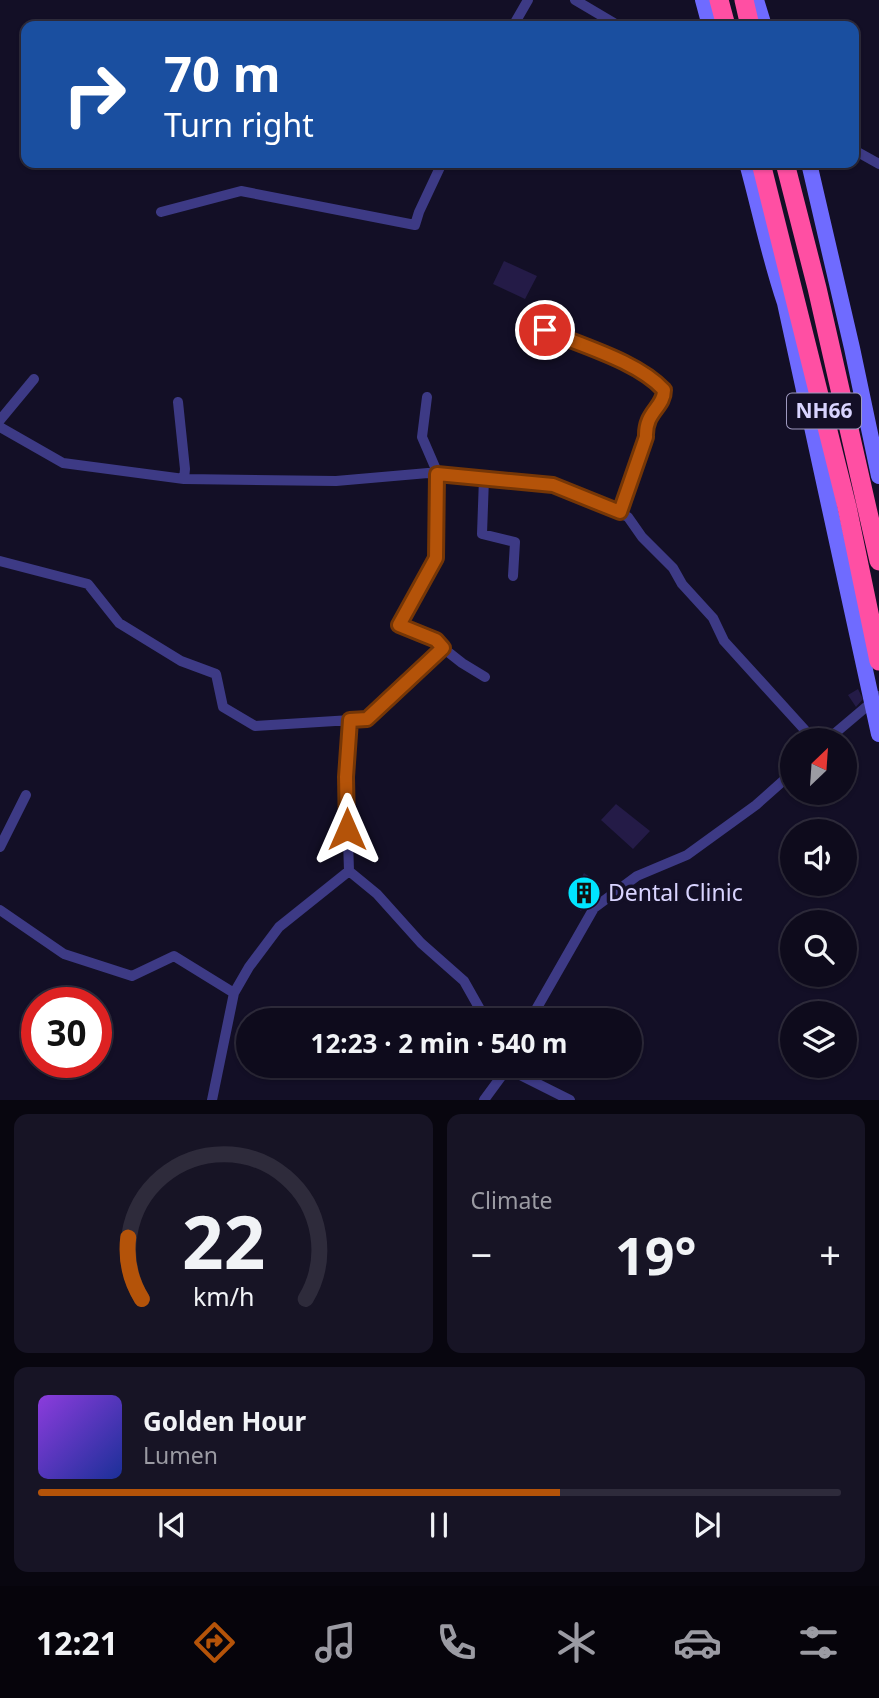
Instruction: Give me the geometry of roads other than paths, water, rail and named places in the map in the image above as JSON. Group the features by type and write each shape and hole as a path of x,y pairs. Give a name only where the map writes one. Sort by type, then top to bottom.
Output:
{"highway":[{"path":"719,0 725,21"},
{"path":"751,21 757,1"},
{"name":"NH66","path":"762,168 847,507 879,661"},
{"path":"786,168 817,288 879,561"}],"street":[{"path":"516,21 528,0"},
{"path":"575,0 611,21"},
{"path":"703,0 709,21"},
{"path":"757,1 763,21"},
{"path":"859,153 879,164"},
{"path":"161,212 241,191 415,225 440,168"},
{"path":"748,168 771,262 785,303 875,699 879,734"},
{"path":"810,168 879,477"},
{"path":"545,330 628,365 658,383 664,390 664,397 645,425 646,437 620,512"},
{"path":"0,419 34,379"},
{"path":"427,397 422,437 438,474 436,558 399,625 436,640 462,663 485,677"},
{"path":"177,402 184,479"},
{"path":"0,427 63,463 184,479 336,481 438,474 553,485 628,517 642,537 673,568 687,590 713,618 724,640 803,728"},
{"path":"484,478 482,534 515,542 513,576"},
{"path":"0,561 88,584 119,623 181,661 216,674 223,707 255,726 367,719 443,648"},
{"path":"841,728 875,699"},
{"path":"349,872 346,777 350,720"},
{"path":"537,1008 594,908 637,876 687,855 756,806 780,784"},
{"path":"0,847 26,795"},
{"path":"212,1100 234,993 249,967 279,927 349,872"},
{"path":"349,872 377,894 421,943 464,981 479,1008"},
{"path":"0,910 65,954 132,976 174,956 234,993"},
{"path":"484,1100 501,1078"},
{"path":"529,1078 570,1100"}],"place":[{"name":"Dental Clinic","path":"584,893"}]}
